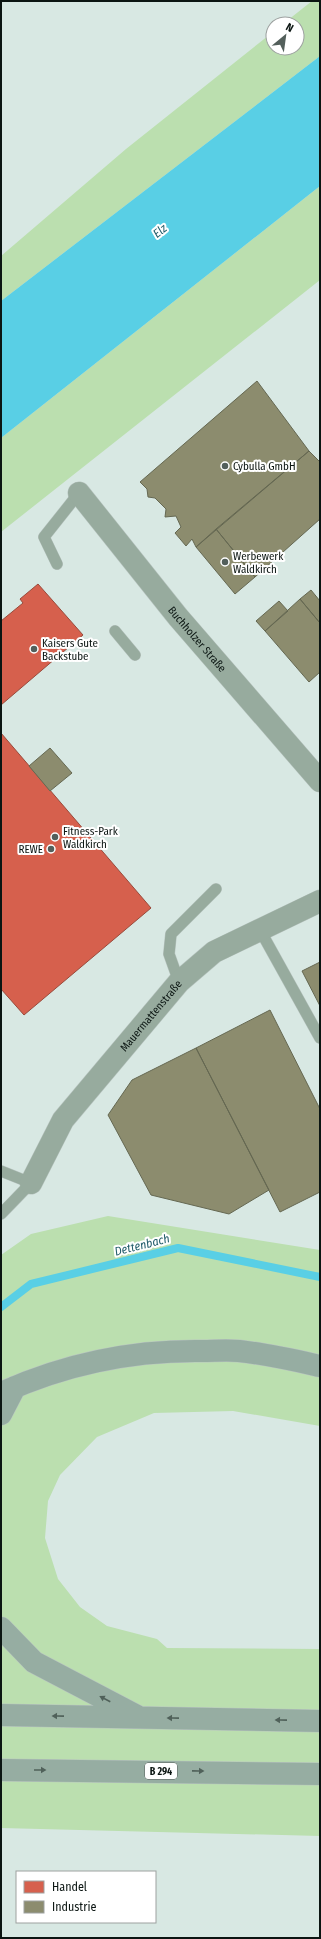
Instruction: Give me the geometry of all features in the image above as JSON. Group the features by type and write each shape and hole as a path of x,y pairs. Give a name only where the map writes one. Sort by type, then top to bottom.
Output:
{"highway":[{"path":"1,1414 8,1390 54,1372 115,1357 170,1351 238,1351 285,1358 320,1366"},
{"path":"1,1628 34,1662 139,1717"},
{"path":"1,1715 320,1721"},
{"name":"B 294","path":"1,1770 320,1774"}],"street":[{"name":"Buchholzer Straße","path":"79,493 174,612 320,781"},
{"name":"Mauermattenstraße","path":"31,1183 63,1120 178,982 214,952 320,902"}],"lane":[{"path":"57,564 44,537 79,493"},
{"path":"115,631 135,655"},
{"path":"178,982 169,954 171,934 216,889"},
{"path":"260,930 320,1038"},
{"path":"1,1171 31,1183 1,1214"}],"green space":[{"path":"312,1 320,1 320,56 1,301 1,256 126,149 265,38 265,56 305,56 305,16 293,16"},
{"path":"320,186 320,280 1,532 1,438"},
{"path":"108,1216 320,1250 320,1426 233,1411 154,1413 97,1437 60,1475 48,1501 45,1538 58,1579 80,1607 107,1626 157,1639 167,1648 320,1649 320,1836 1,1828 1,1255 31,1234"}],"water":[{"name":"Elz","path":"320,56 320,186 1,438 1,301"}],"building: Handel":[{"name":"Kaisers Gute Backstube","path":"38,584 83,635 1,705 1,621 23,603 20,599"},
{"name":"REWE","path":"1,733 151,908 24,1015 1,989"}],"building: Industrie":[{"name":"Cybulla GmbH","path":"257,381 309,451 196,547 192,539 186,546 175,533 181,527 176,516 165,517 166,509 155,498 148,497 147,489 140,482"},
{"path":"309,451 320,462 320,519 255,577 216,529"},
{"name":"Werbewerk Waldkirch","path":"216,529 255,577 235,594 196,547"},
{"path":"311,590 320,601 320,623 300,599"},
{"path":"300,599 320,623 320,672 309,682 265,631"},
{"path":"279,601 288,611 265,631 256,621"},
{"path":"50,748 72,773 50,791 29,766"},
{"path":"320,962 320,1006 302,971"},
{"path":"270,1010 320,1109 320,1192 280,1212 196,1048"},
{"path":"196,1048 269,1190 229,1214 151,1195 108,1115 132,1080"}],"waterway":[{"name":"Dettenbach","path":"1,1307 31,1284 178,1248 320,1277"}],"place":[{"name":"Cybulla GmbH","path":"225,466"},
{"name":"Werbewerk Waldkirch","path":"225,562"},
{"name":"Kaisers Gute Backstube","path":"34,649"},
{"name":"Fitness-Park Waldkirch","path":"55,837"},
{"name":"REWE","path":"51,849"}]}
